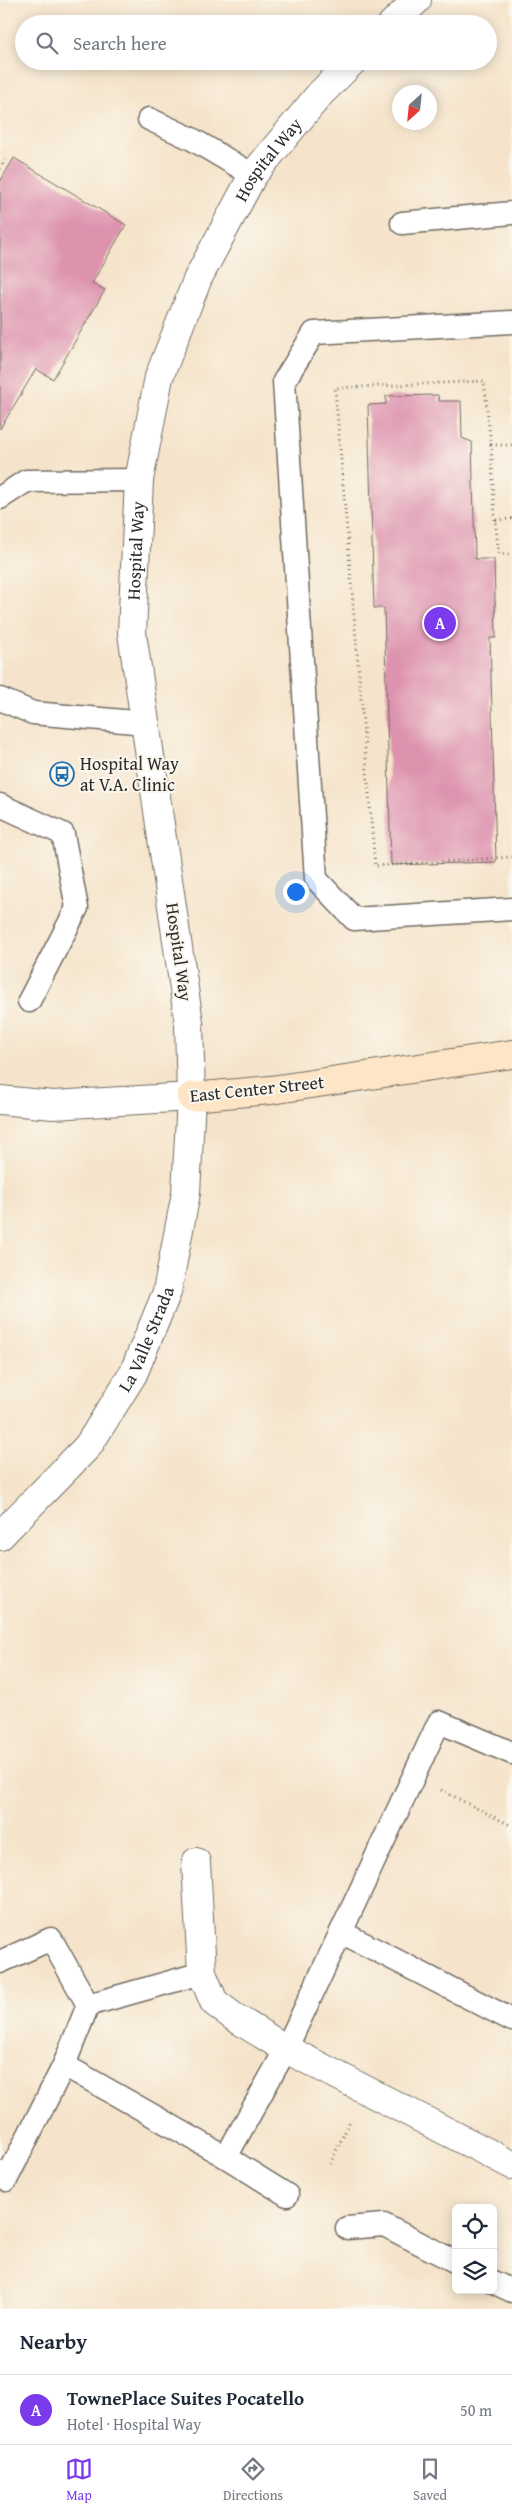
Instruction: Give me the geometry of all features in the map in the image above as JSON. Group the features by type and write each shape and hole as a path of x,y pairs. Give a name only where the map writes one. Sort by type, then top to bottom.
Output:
{"main road":[{"name":"East Center Street","path":"191,1097 271,1090 512,1054"}],"street":[{"path":"401,15 417,0"},
{"name":"Hospital Way","path":"191,1097 189,1023 132,633 139,480 160,377 198,278 253,174 320,94 344,70"},
{"name":"East Center Street","path":"0,1100 53,1105 191,1097"},
{"name":"La Valle Strada","path":"0,1536 88,1446 133,1374 167,1292 186,1193 191,1097"},
{"path":"196,1862 202,1973 214,2002 286,2050 512,2165"}],"lane":[{"path":"149,119 192,139 253,174"},
{"path":"402,223 512,213"},
{"path":"512,322 314,332 284,381 316,879 354,919 512,909"},
{"path":"0,498 26,481 139,480"},
{"path":"0,698 33,714 146,723"},
{"path":"0,805 63,834 77,908 29,1001"},
{"path":"226,2157 286,2050 439,1722 512,1753"},
{"path":"341,1932 512,2020"},
{"path":"0,1962 51,1939 88,2005"},
{"path":"88,2005 202,1973"},
{"path":"0,2173 6,2180 64,2065 88,2005"},
{"path":"64,2065 226,2157 287,2195"},
{"path":"347,2228 384,2225 452,2260"},
{"path":"497,2284 512,2291"}],"path":[{"path":"0,169 5,160"},
{"path":"512,554 499,554 484,381 336,388 375,866 512,857"},
{"path":"491,445 512,444"},
{"path":"495,520 512,519"},
{"path":"436,1787 512,1826"},
{"path":"330,2164 351,2118"}],"building":[{"path":"14,158 126,225 92,283 105,290 53,379 36,369 0,429 0,182"},
{"path":"438,395 439,401 461,401 462,438 472,442 475,559 494,559 496,638 490,638 496,862 391,865 384,608 374,608 368,405 386,404 386,396"}],"place":[{"name":"TownePlace Suites Pocatello","path":"440,623"},
{"name":"Hospital Way at V.A. Clinic","path":"62,774"}]}
